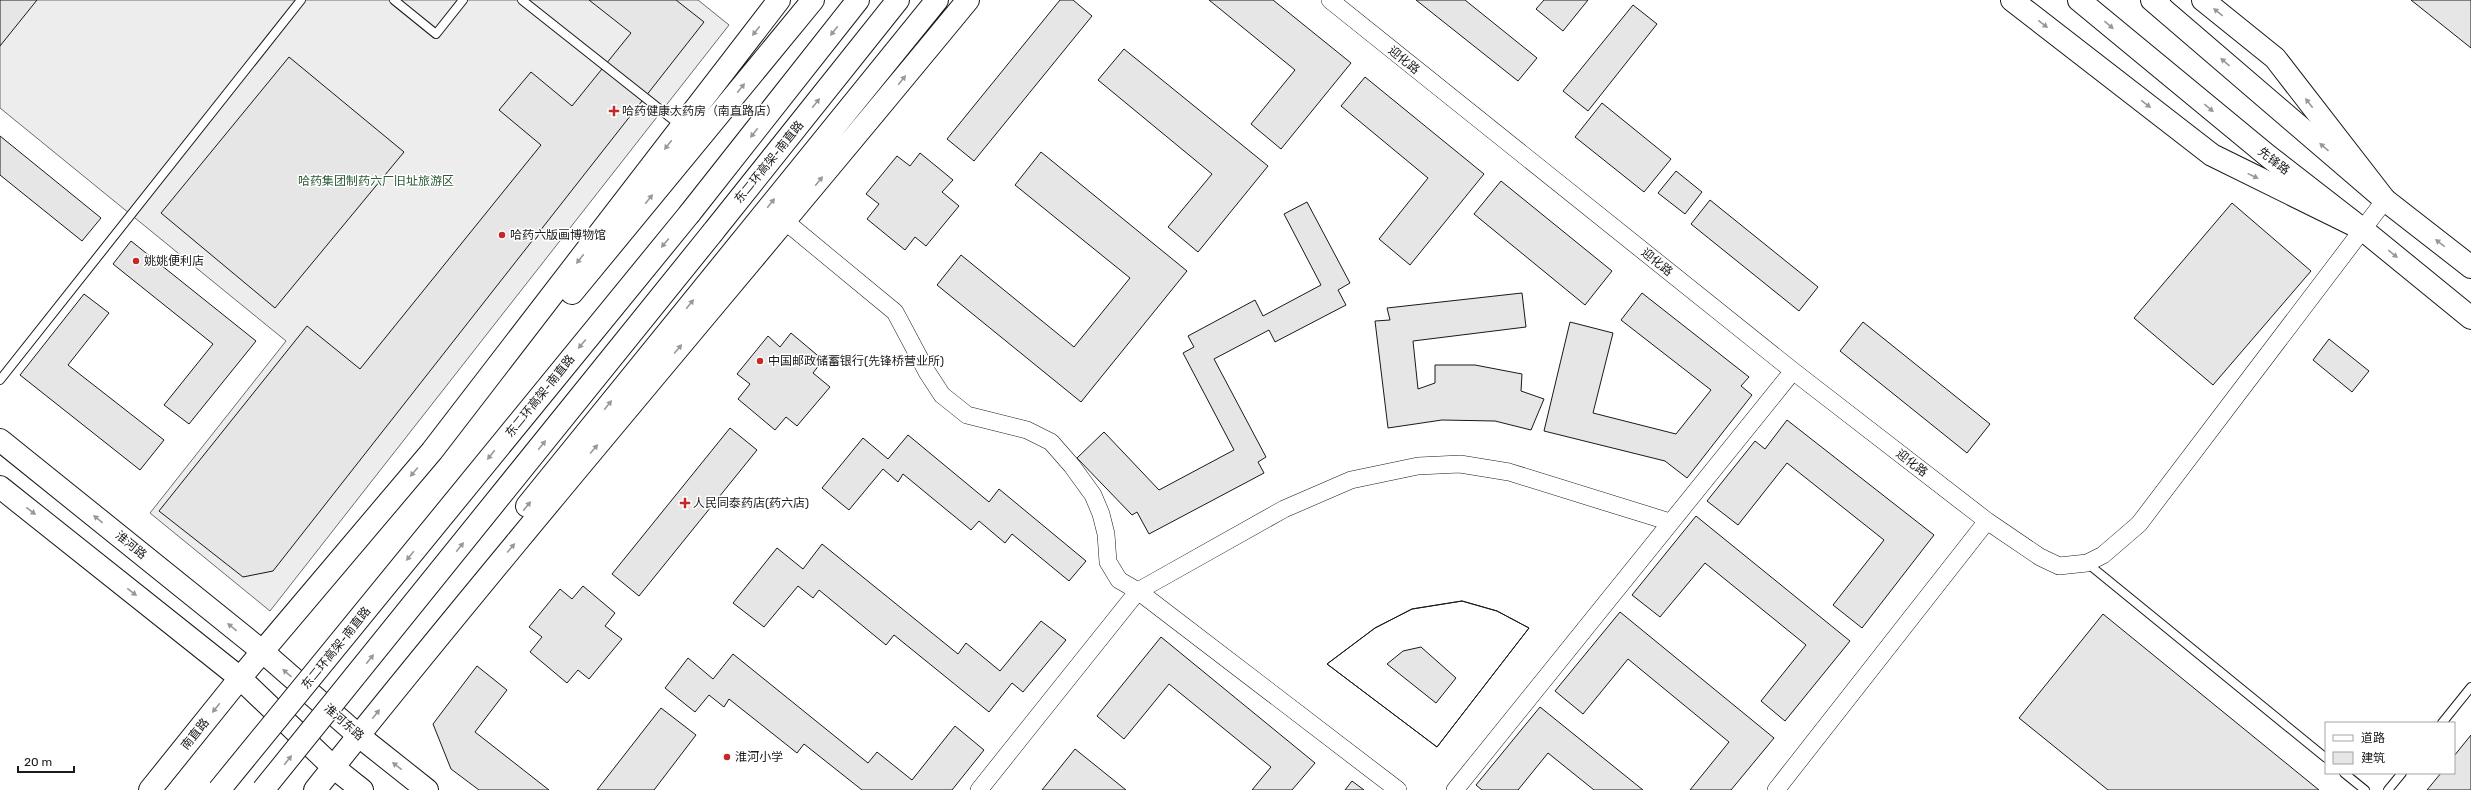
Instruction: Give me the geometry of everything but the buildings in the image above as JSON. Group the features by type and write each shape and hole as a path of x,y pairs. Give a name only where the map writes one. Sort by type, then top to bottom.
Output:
{"main road":[{"path":"432,451 779,0"},
{"path":"432,451 502,378 813,0"},
{"name":"东二环高架-南直路","path":"219,790 690,213 858,0"},
{"name":"东二环高架-南直路","path":"263,790 898,0"},
{"path":"415,663 440,615 936,0"},
{"path":"315,790 415,663 786,222 968,0"},
{"path":"2012,0 2212,156 2362,229"},
{"name":"先锋路","path":"2079,0 2268,156 2362,229 2471,318"},
{"path":"2203,0 2275,58 2385,200"},
{"path":"2156,2 2385,200 2471,267"},
{"name":"淮河路","path":"0,440 262,651"},
{"name":"南直路","path":"150,790 262,651 432,451"},
{"path":"0,487 240,678 333,766 362,790"},
{"name":"淮河东路","path":"262,651 359,736 427,790"}],"street":[{"name":"迎化路","path":"1330,0 1793,371 1987,521 2040,557 2059,566 2087,562 2102,555 2139,524 2385,200"},
{"path":"786,222 895,312 926,372 942,395 967,415 1026,430 1051,442 1072,466 1093,495 1101,514 1106,534 1108,562 1119,580 1138,591 1398,790"},
{"path":"1455,790 1793,371"},
{"path":"979,790 1138,591 1284,509 1351,480 1418,466 1460,464 1509,472 1670,522"},
{"path":"1776,790 1987,521"}],"lane":[{"path":"0,380 302,0"},
{"path":"394,0 436,34 463,0"},
{"path":"522,0 682,127"},
{"path":"2087,562 2325,757"},
{"path":"2443,722 2471,687"},
{"path":"2345,774 2365,790"},
{"path":"2388,790 2401,774"}],"shaded area":[{"name":"哈药集团制药六厂旧址旅游区","path":"0,0 698,0 729,25 270,611 150,513 286,341 0,108"}],"place":[{"name":"哈药健康大药房（南直路店）","path":"614,111"},
{"name":"哈药六版画博物馆","path":"502,235"},
{"name":"姚姚便利店","path":"136,261"},
{"name":"中国邮政储蓄银行(先锋桥营业所)","path":"760,361"},
{"name":"人民同泰药店(药六店)","path":"685,503"},
{"name":"淮河小学","path":"727,757"}]}
